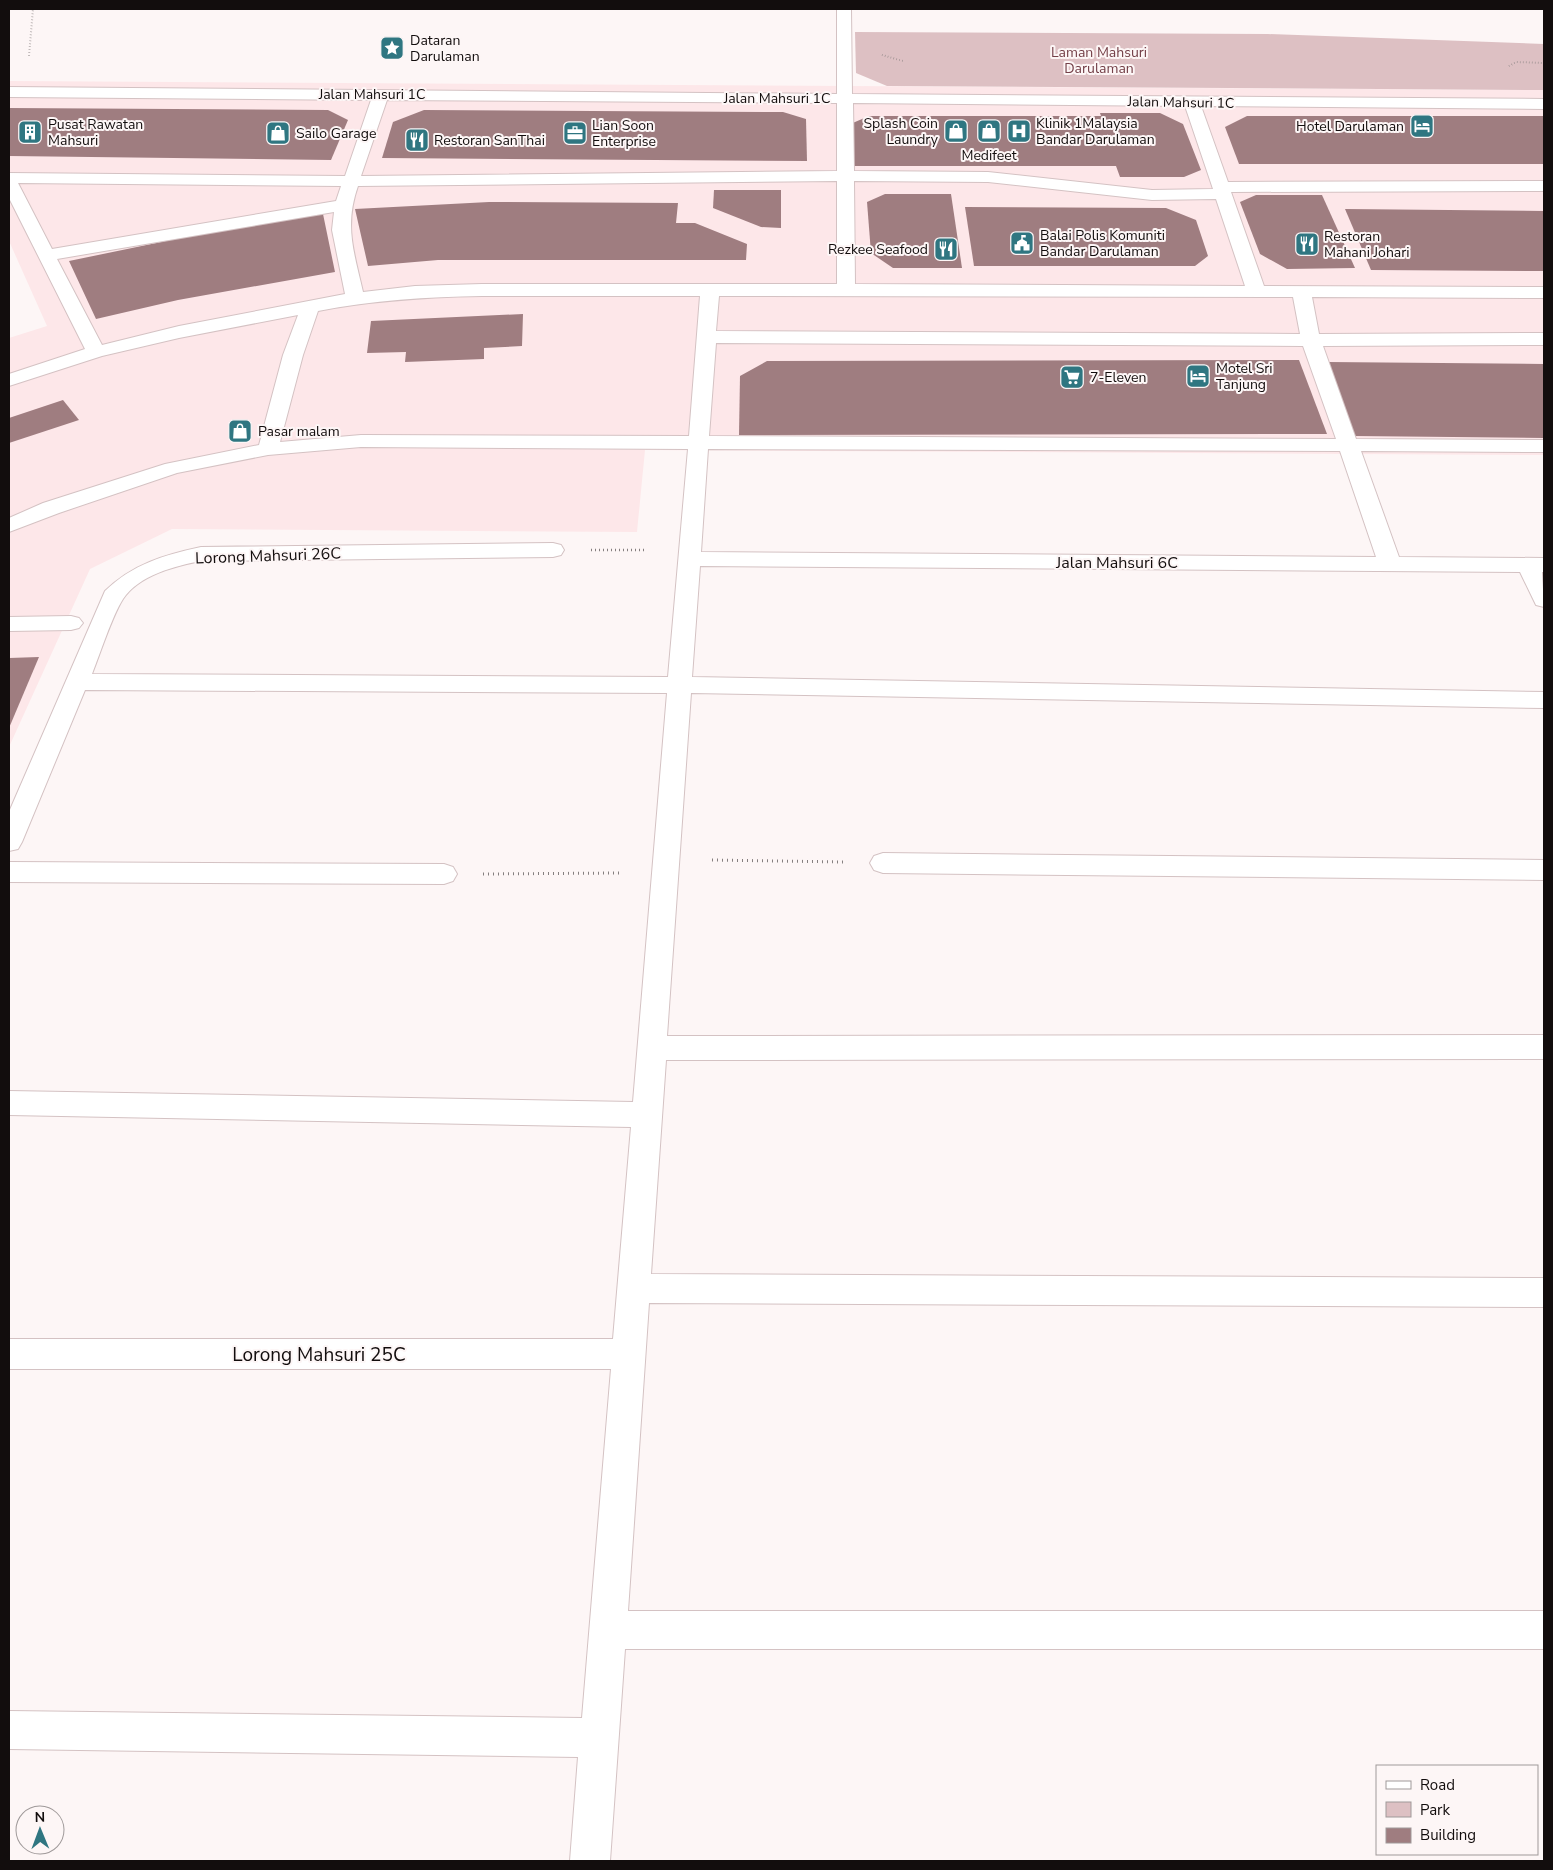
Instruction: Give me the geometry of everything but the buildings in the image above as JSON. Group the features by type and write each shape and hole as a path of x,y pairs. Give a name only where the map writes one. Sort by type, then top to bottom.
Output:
{"street":[{"path":"844,9 846,290"},
{"name":"Jalan Mahsuri 1C","path":"9,92 1544,104"},
{"path":"355,298 341,230 342,205 381,94"},
{"path":"1192,102 1256,290"},
{"path":"9,178 350,181 846,176 988,177 1152,195 1222,190 1544,186"},
{"path":"9,182 96,352"},
{"path":"46,255 342,205"},
{"path":"9,380 96,352 179,332 355,298 482,290 1301,290 1544,292"},
{"path":"590,1861 710,290"},
{"path":"1301,290 1312,340 1346,445 1390,564"},
{"path":"268,449 293,355 310,307"},
{"path":"706,337 1312,340 1544,339"},
{"path":"9,526 51,508 172,468 268,449 361,441 1544,446"},
{"name":"Lorong Mahsuri 26C","path":"9,842 113,596 125,584 145,570 170,560 201,554 552,550"},
{"name":"Jalan Mahsuri 6C","path":"690,555 1536,565"},
{"path":"1536,565 1544,600"},
{"path":"9,624 71,623"},
{"path":"78,682 679,685 1544,700"},
{"path":"883,863 1544,870"},
{"path":"9,872 444,874"},
{"path":"652,1048 1544,1047"},
{"path":"9,1103 646,1115"},
{"path":"634,1288 1544,1292"},
{"name":"Lorong Mahsuri 25C","path":"9,1354 628,1354"},
{"path":"608,1630 1544,1630"},
{"path":"9,1730 598,1738"}],"path":[{"path":"9,92 31,53 33,9"},
{"path":"552,550 690,555"},
{"path":"444,874 666,866 883,863"}],"shaded area":[{"path":"9,81 1544,90 1544,455 645,450 637,532 172,529 90,569 9,747 9,338 47,326 9,241"}],"green space":[{"name":"Laman Mahsuri Darulaman","path":"855,32 1268,34 1544,44 1544,90 887,86 856,73"}],"place":[{"name":"Dataran Darulaman","path":"392,48"},
{"name":"Hotel Darulaman","path":"1422,126"},
{"name":"Splash Coin Laundry","path":"956,131"},
{"name":"Medifeet","path":"989,131"},
{"name":"Klinik 1Malaysia Bandar Darulaman","path":"1019,131"},
{"name":"Pusat Rawatan Mahsuri","path":"30,132"},
{"name":"Sailo Garage","path":"278,133"},
{"name":"Lian Soon Enterprise","path":"575,133"},
{"name":"Restoran SanThai","path":"417,140"},
{"name":"Balai Polis Komuniti Bandar Darulaman","path":"1022,243"},
{"name":"Restoran Mahani Johari","path":"1307,244"},
{"name":"Rezkee Seafood","path":"946,249"},
{"name":"Motel Sri Tanjung","path":"1198,376"},
{"name":"7-Eleven","path":"1072,377"},
{"name":"Pasar malam","path":"240,431"}]}
